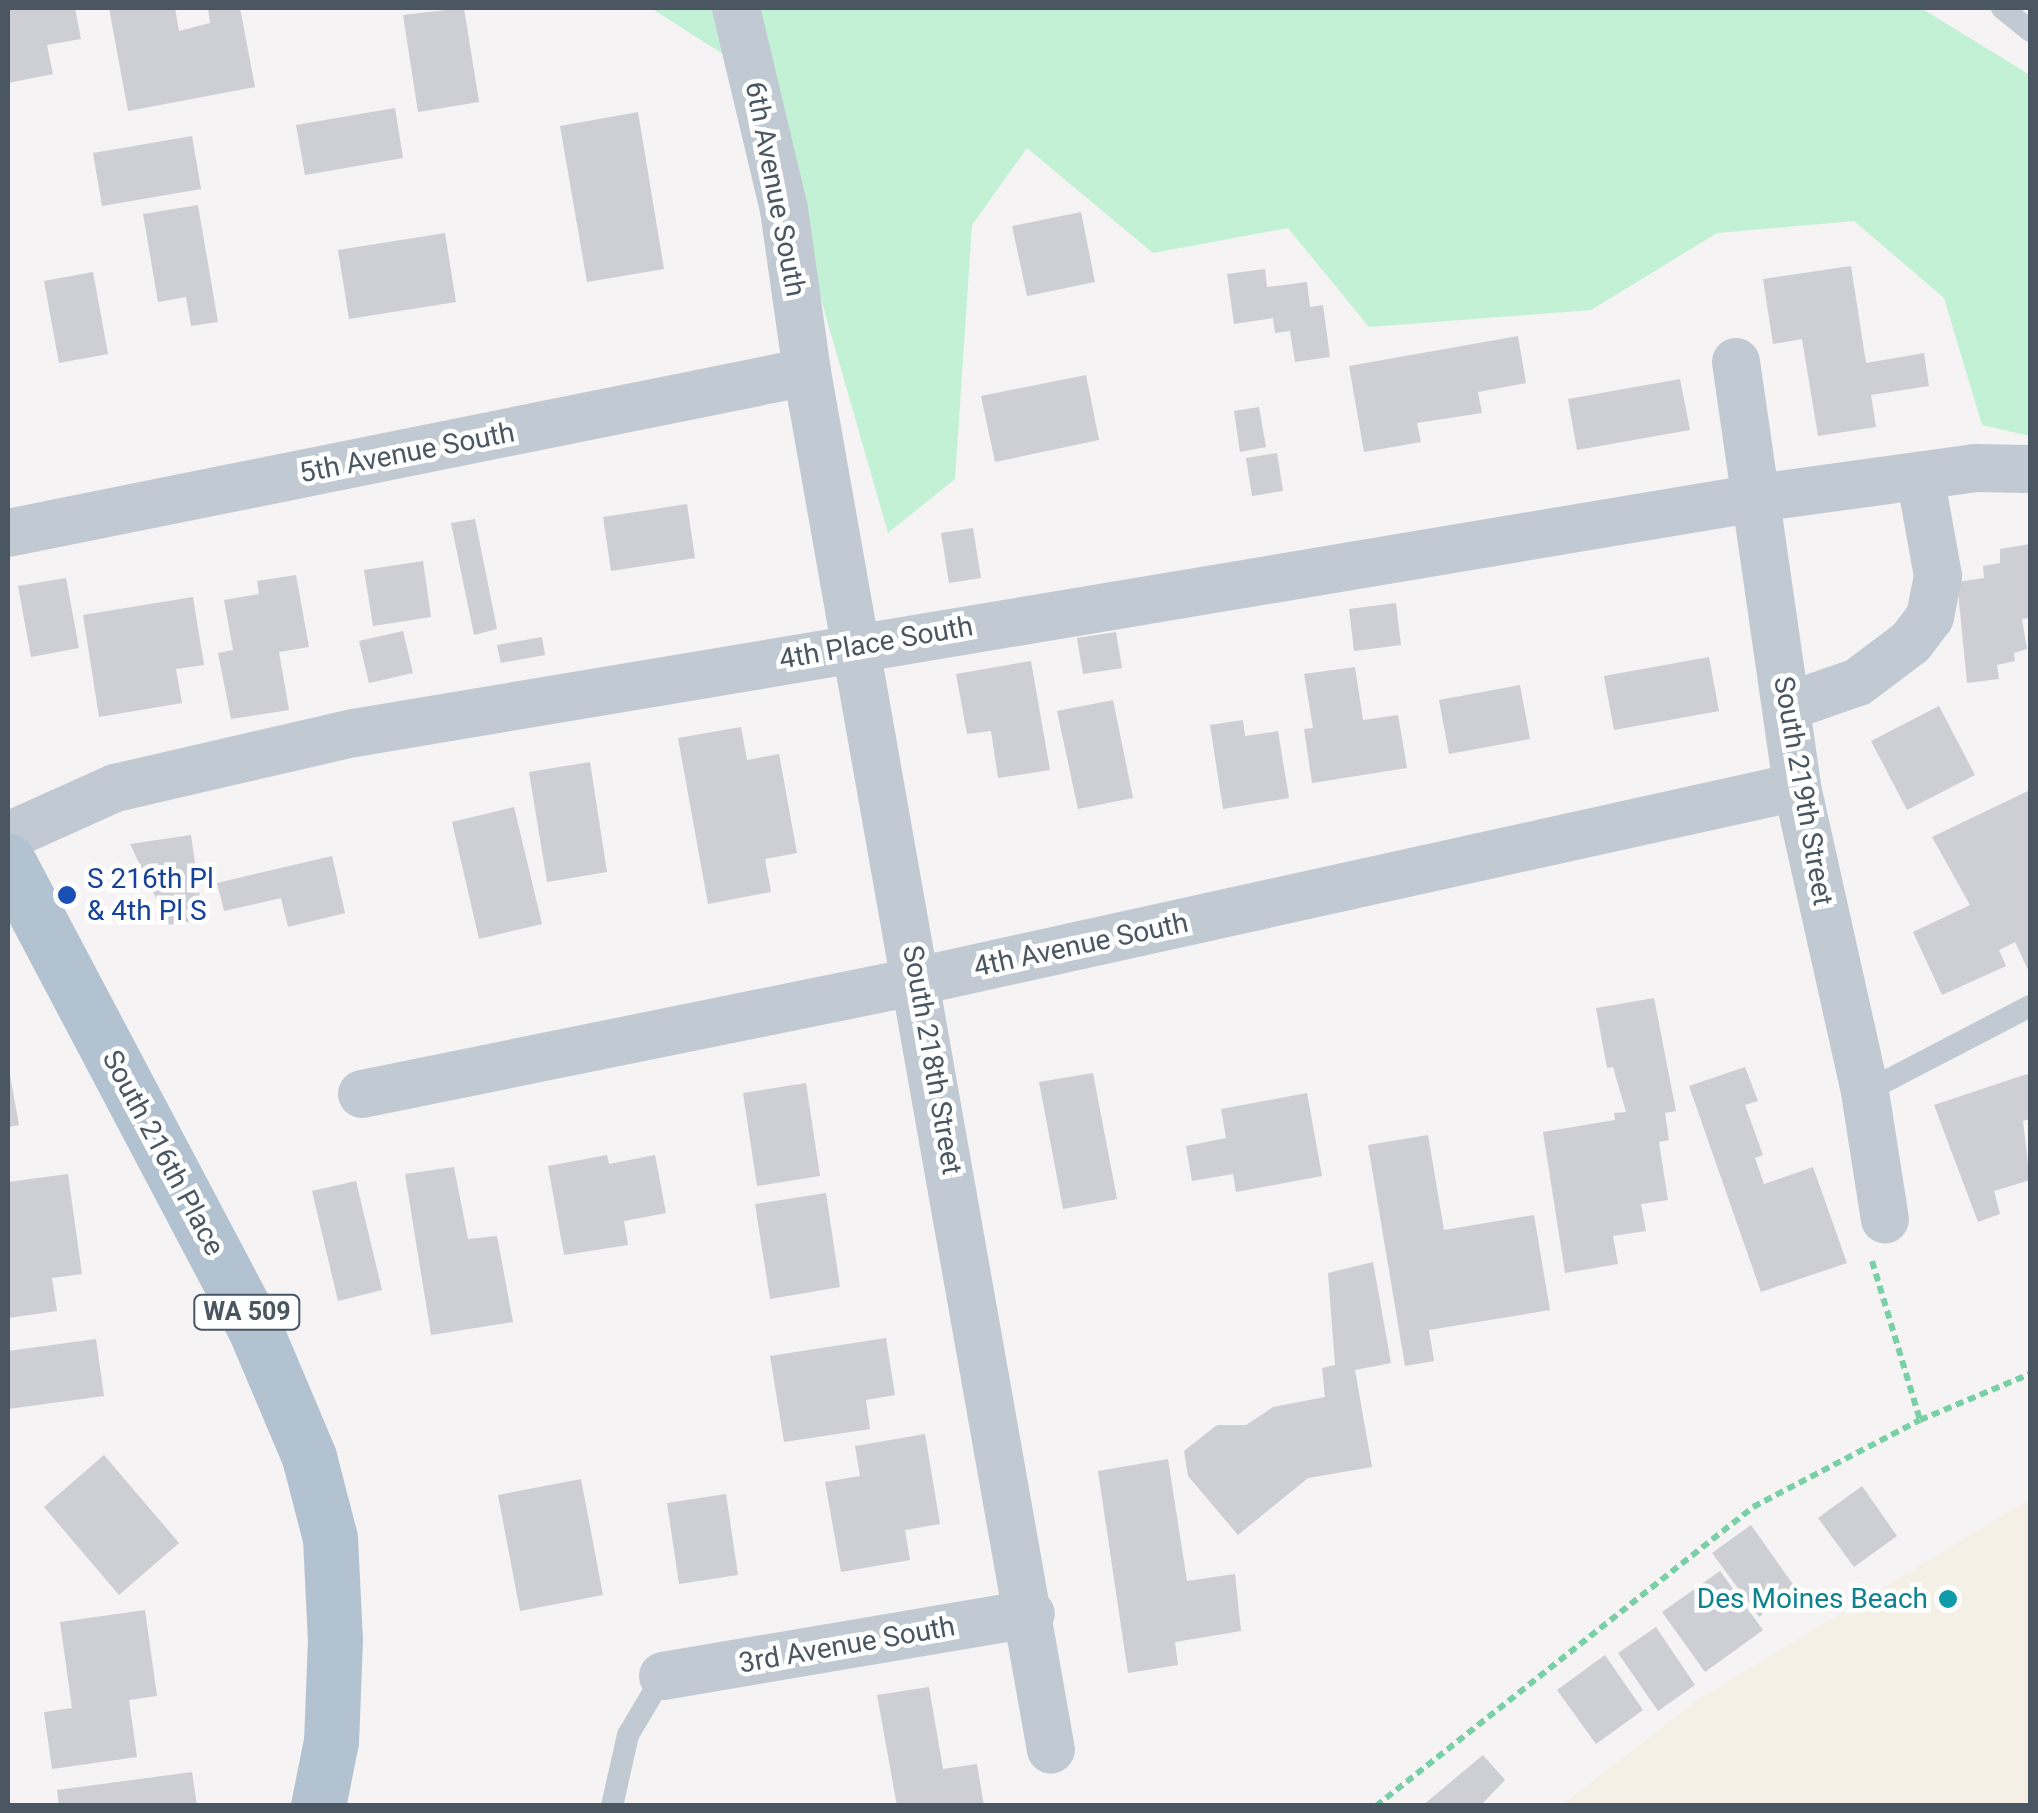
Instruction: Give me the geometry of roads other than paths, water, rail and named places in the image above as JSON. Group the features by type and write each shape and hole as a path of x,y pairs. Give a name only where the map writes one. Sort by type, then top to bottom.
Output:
{"main road":[{"name":"South 216th Place","path":"8,861 255,1329 309,1456 330,1538 335,1640 331,1741 318,1806"}],"street":[{"name":"6th Avenue South","path":"736,8 784,210 806,372"},
{"name":"South 219th Street","path":"1736,362 1797,787 1865,1092 1885,1219"},
{"name":"5th Avenue South","path":"8,533 806,372"},
{"name":"South 218th Street","path":"806,372 918,981 1052,1750"},
{"name":"4th Place South","path":"8,836 116,788 354,734 857,646 1757,498 1920,476 2030,469"},
{"path":"1786,707 1858,682 1911,642 1930,618 1938,576 1920,476"},
{"name":"4th Avenue South","path":"362,1094 918,981 1797,787"},
{"name":"3rd Avenue South","path":"663,1676 1031,1614"}],"lane":[{"path":"2002,8 2030,31"},
{"path":"1865,1092 2030,1006"},
{"path":"612,1806 628,1735 663,1676"}],"place":[{"name":"S 216th Pl & 4th Pl S","path":"67,895"},
{"name":"Des Moines Beach","path":"1948,1599"}]}
